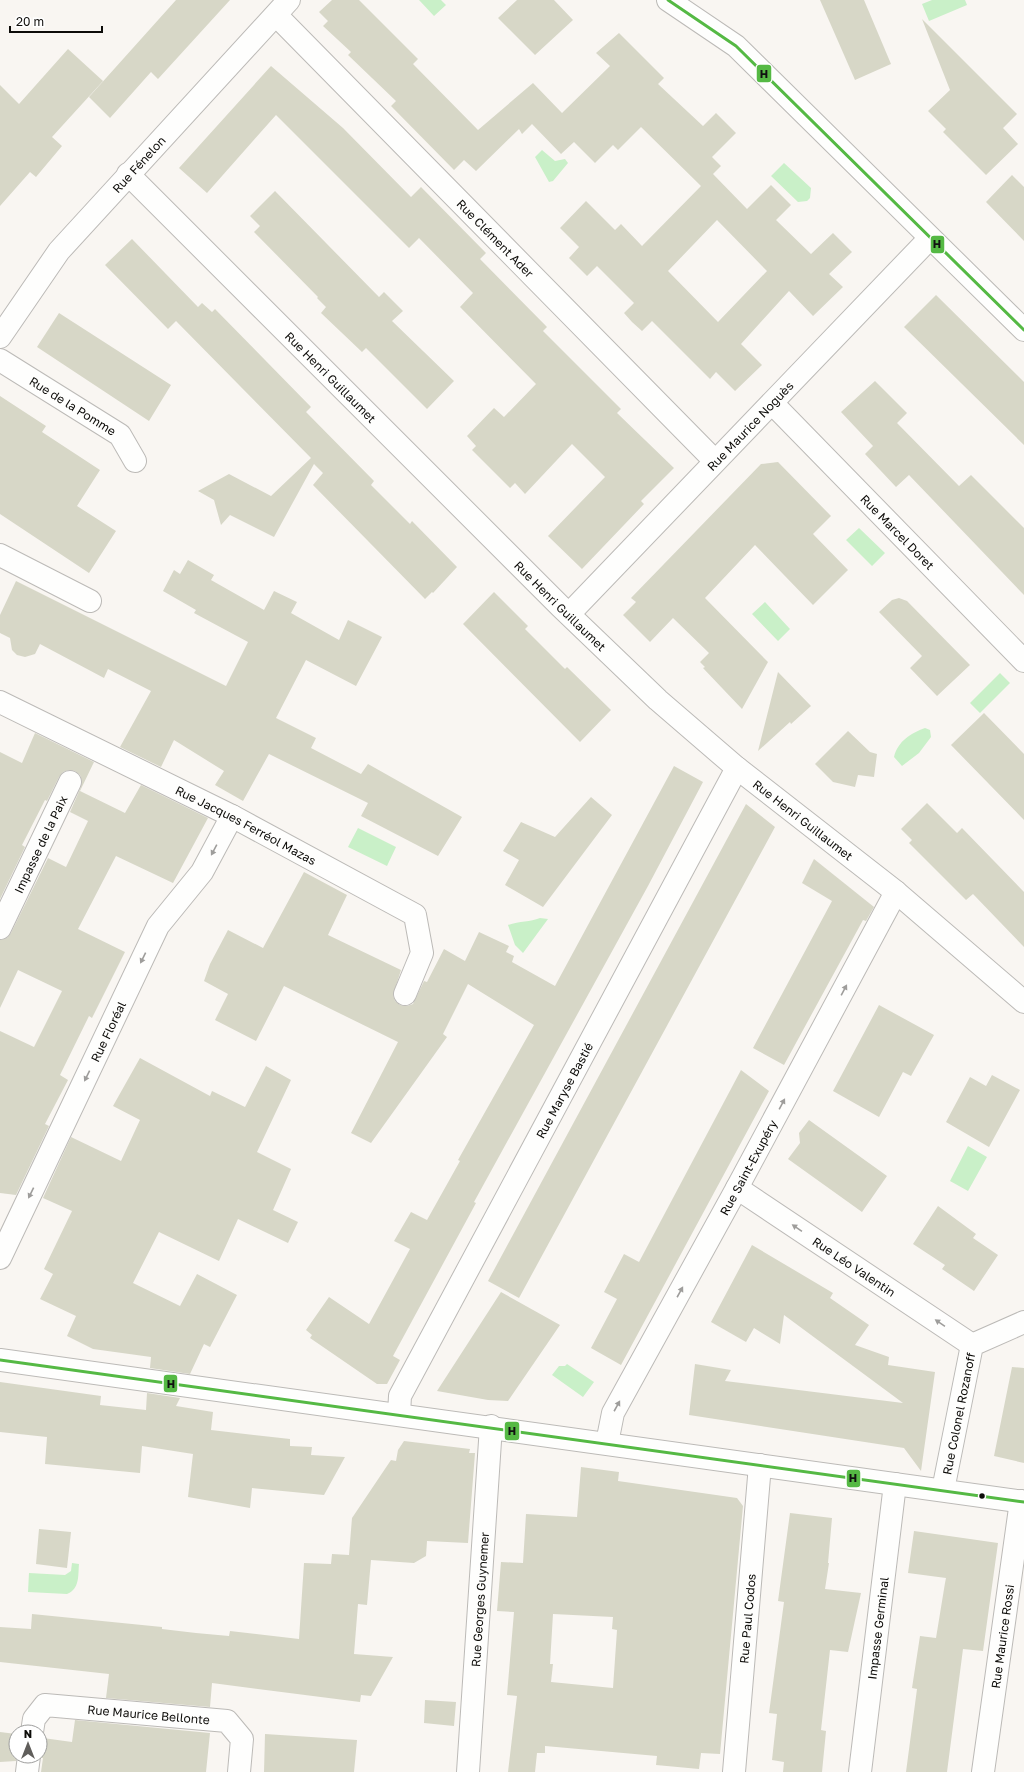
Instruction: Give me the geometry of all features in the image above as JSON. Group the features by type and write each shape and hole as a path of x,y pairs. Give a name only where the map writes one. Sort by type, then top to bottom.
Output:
{"street":[{"path":"668,0 736,46 1024,330"},
{"name":"Rue Fénelon","path":"0,337 59,251 128,174 282,8"},
{"name":"Rue Clément Ader","path":"282,8 715,461"},
{"name":"Rue Henri Guillaumet","path":"128,174 569,614 658,700 737,768 896,892 1024,1002"},
{"name":"Rue Maurice Noguès","path":"569,614 930,238"},
{"name":"Rue de la Pomme","path":"0,360 120,435 135,461"},
{"name":"Rue Marcel Doret","path":"772,403 1024,661"},
{"path":"0,555 90,601"},
{"name":"Rue Jacques Ferréol Mazas","path":"0,702 232,816 415,915 422,953 405,994"},
{"name":"Rue Maryse Bastié","path":"399,1414 400,1396 737,768"},
{"name":"Impasse de la Paix","path":"0,928 70,782"},
{"name":"Rue Floréal","path":"0,1258 158,926 202,872 232,816"},
{"name":"Rue Saint-Exupéry","path":"608,1443 613,1413 737,1188 896,892"},
{"name":"Rue Léo Valentin","path":"737,1188 972,1345"},
{"name":"Rue Colonel Rozanoff","path":"943,1490 972,1345 1024,1322"},
{"path":"0,1360 491,1426 1022,1502"},
{"name":"Rue Georges Guynemer","path":"468,1772 491,1426"},
{"name":"Rue Paul Codos","path":"734,1772 760,1465"},
{"name":"Impasse Germinal","path":"860,1772 895,1484"},
{"name":"Rue Maurice Rossi","path":"983,1772 1022,1502"},
{"name":"Rue Maurice Bellonte","path":"33,1724 34,1719 45,1705 227,1721 242,1739 239,1772"}],"shaded area":[{"path":"419,0 441,0 446,5 434,16"},
{"path":"932,0 965,0 967,5 929,21 922,4"},
{"path":"542,150 555,161 565,159 568,163 553,181 549,182 535,157"},
{"path":"784,163 811,188 810,198 807,201 798,202 771,176"},
{"path":"859,528 885,553 872,566 846,540"},
{"path":"765,602 790,629 778,641 752,614"},
{"path":"1000,673 1010,683 980,713 970,703"},
{"path":"925,728 930,730 931,737 919,753 902,766 894,757 899,746 910,735"},
{"path":"358,828 396,847 387,866 348,847"},
{"path":"540,918 548,919 523,953 515,945 508,925"},
{"path":"968,1146 987,1157 968,1191 950,1181"},
{"path":"567,1364 594,1382 583,1397 552,1375 559,1366 565,1366"},
{"path":"72,1563 79,1564 78,1581 71,1592 67,1594 28,1592 29,1573 65,1575 71,1571"}],"building":[{"path":"176,0 230,0 158,79 151,72 110,118 89,97"},
{"path":"332,0 359,0 418,59 413,64 478,130 533,83 562,113 610,66 596,53 619,33 664,78 658,84 703,126 716,113 736,133 712,157 721,166 713,174 747,209 771,185 791,205 776,220 811,254 833,233 852,252 829,274 843,287 813,316 789,291 741,344 762,365 735,391 716,372 710,379 652,321 642,331 632,322 624,313 634,303 597,266 587,276 569,258 579,247 560,228 586,201 615,230 621,224 642,246 701,186 641,127 618,150 613,145 595,163 574,142 561,154 532,124 522,134 519,129 476,171 464,160 454,170 391,106 396,101 348,55 351,52 323,26 328,21 319,12","holes":["717,220 767,271 718,322 668,271"]},
{"path":"517,0 554,0 573,20 535,55 498,18"},
{"path":"820,0 864,0 891,64 855,80"},
{"path":"922,19 1017,114 1003,128 1018,144 986,175 943,132 946,129 928,111 950,90"},
{"path":"68,49 103,81 52,137 62,146 36,177 30,172 0,206 0,85 19,104"},
{"path":"271,66 343,128 411,197 421,187 486,253 480,259 547,327 543,331 621,409 617,413 674,468 641,501 644,504 582,569 548,536 605,477 572,444 525,494 515,483 510,488 472,450 476,446 467,436 494,408 504,417 536,384 460,307 473,293 419,238 409,248 276,115 207,193 179,168"},
{"path":"1012,175 1024,187 1024,241 986,202"},
{"path":"275,191 379,297 384,292 403,311 392,321 454,381 427,409 366,348 362,352 321,313 326,307 317,298 318,297 254,232 260,226 250,216"},
{"path":"132,239 198,307 202,303 212,312 215,309 311,407 306,412 374,481 371,485 410,524 412,521 457,567 433,593 432,592 425,599 313,485 323,473 314,464 274,537 230,515 221,525 214,500 198,491 229,474 271,496 311,458 176,321 168,329 105,265"},
{"path":"936,295 1024,382 1024,445 904,327"},
{"path":"59,313 171,385 149,421 37,347"},
{"path":"875,381 907,413 897,423 959,486 971,475 1024,528 1024,595 909,475 896,487 865,454 873,446 841,412"},
{"path":"0,396 46,426 42,432 100,470 77,506 116,531 89,573 0,514"},
{"path":"778,462 831,516 813,534 848,570 813,605 755,545 705,598 768,662 742,709 703,668 705,667 700,662 709,653 673,618 650,642 623,615 636,602 631,598 761,464"},
{"path":"188,560 214,575 211,580 264,610 274,591 297,602 291,613 339,640 348,620 382,637 356,686 306,660 276,718 316,738 311,748 361,774 368,764 462,817 438,856 361,816 368,803 269,754 243,801 215,785 224,771 174,740 161,767 120,747 151,691 108,669 104,678 40,644 35,654 25,657 17,655 12,650 10,638 0,633 0,615 16,581 226,686 248,642 194,613 196,610 163,591 174,570 180,574"},
{"path":"494,592 528,626 525,629 565,669 567,667 611,710 580,742 463,624"},
{"path":"899,598 907,601 970,665 937,696 910,668 922,656 879,612 892,600"},
{"path":"778,672 811,706 791,724 790,722 758,751"},
{"path":"984,713 1024,754 1024,820 951,745"},
{"path":"848,731 870,752 877,754 874,777 858,775 855,787 833,782 815,764"},
{"path":"35,733 94,762 80,791 125,813 141,785 208,818 173,883 116,856 78,929 125,952 92,1018 89,1016 60,1075 68,1080 45,1124 49,1126 16,1195 0,1193 0,1031 34,1047 62,991 18,970 0,1008 0,940 7,938 11,933 48,858 66,867 88,821 70,812 81,787 82,781 80,775 75,771 69,770 63,772 47,801 45,800 22,845 25,847 0,899 0,752 22,763"},
{"path":"674,766 703,782 648,886 474,1202 476,1203 393,1356 400,1360 387,1384 377,1384 310,1338 312,1335 306,1330 329,1297 369,1324 410,1249 394,1241 411,1212 427,1220 460,1161 458,1160 534,1025 468,984 443,1034 447,1037 371,1143 351,1133 398,1042 284,986 256,1041 215,1020 228,994 204,981 210,964 228,930 263,948 304,872 347,895 328,935 401,970 393,995 395,1001 400,1005 407,1006 413,1004 424,981 427,982 444,949 465,961 479,932 509,946 506,952 514,956 512,962 555,986"},
{"path":"591,797 612,815 543,907 505,885 519,860 503,851 521,822 555,837"},
{"path":"927,803 957,833 962,828 1024,892 1024,947 973,894 966,900 909,843 912,840 901,829"},
{"path":"746,804 775,827 519,1298 488,1281"},
{"path":"814,859 874,907 866,921 863,920 784,1065 753,1048 832,901 802,883"},
{"path":"879,1005 934,1035 911,1076 903,1072 879,1117 833,1091"},
{"path":"140,1058 210,1096 212,1091 245,1107 266,1066 291,1080 257,1152 291,1169 273,1210 298,1222 288,1243 238,1219 219,1261 159,1232 133,1283 180,1306 197,1274 237,1295 210,1347 204,1344 190,1374 150,1368 151,1357 93,1349 67,1336 76,1316 40,1299 53,1274 44,1269 72,1211 43,1198 71,1137 121,1161 140,1120 113,1106"},
{"path":"741,1070 769,1091 621,1365 591,1348 617,1299 604,1292 624,1254 639,1262"},
{"path":"992,1075 1020,1090 989,1147 946,1122 970,1077 986,1086"},
{"path":"809,1120 887,1176 862,1212 788,1159 800,1143 799,1133"},
{"path":"938,1206 976,1234 973,1238 998,1255 974,1291 942,1269 945,1265 913,1244"},
{"path":"752,1245 833,1293 830,1298 869,1325 855,1345 889,1357 888,1365 935,1372 921,1471 904,1448 689,1415 695,1364 731,1370 725,1381 903,1403 784,1315 780,1344 754,1328 746,1342 711,1322"},
{"path":"501,1292 560,1325 508,1401 488,1400 437,1391"},
{"path":"1012,1367 1024,1368 1024,1463 994,1456"},
{"path":"0,1382 101,1396 100,1405 146,1410 147,1393 180,1398 176,1406 213,1412 211,1430 290,1439 290,1446 312,1447 311,1455 345,1457 324,1495 252,1488 250,1508 188,1497 193,1454 142,1446 140,1473 45,1464 47,1437 0,1432"},
{"path":"404,1441 470,1449 469,1453 475,1453 468,1543 427,1541 426,1556 414,1563 371,1560 367,1605 358,1604 354,1654 393,1657 371,1696 361,1695 360,1702 212,1683 210,1707 106,1698 109,1674 0,1662 0,1627 31,1629 32,1614 162,1627 162,1629 196,1633 229,1636 230,1631 299,1639 304,1563 331,1564 332,1554 349,1555 352,1518 391,1460 396,1461 398,1450"},
{"path":"581,1467 619,1472 618,1481 737,1498 743,1506 720,1754 701,1753 699,1769 656,1765 657,1756 545,1746 545,1753 537,1753 535,1772 508,1772 517,1696 507,1695 514,1612 497,1611 501,1562 523,1563 526,1514 577,1517","holes":["553,1614 613,1617 612,1629 617,1630 613,1688 551,1682 553,1664 550,1664"]},
{"path":"790,1513 832,1518 829,1563 825,1589 861,1593 848,1652 830,1650 821,1730 826,1731 822,1772 783,1772 784,1762 772,1760 777,1714 769,1713 784,1602 778,1601"},
{"path":"39,1529 71,1532 67,1568 36,1564"},
{"path":"914,1531 998,1543 983,1651 963,1649 947,1772 906,1772 917,1689 912,1688 920,1636 936,1638 946,1578 908,1573"},
{"path":"425,1700 456,1702 454,1726 424,1723"},
{"path":"75,1720 210,1733 206,1772 41,1772 42,1764 48,1764 48,1739 72,1742"},
{"path":"0,1732 8,1733 8,1762 0,1762"},
{"path":"265,1734 357,1740 354,1772 264,1772"}],"transit line":[{"name":"H","path":"668,0 736,46 1024,330"},
{"name":"H","path":"0,1360 1024,1502"}]}
